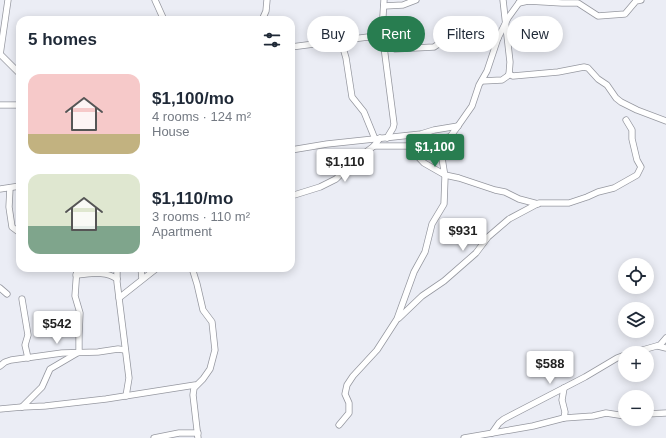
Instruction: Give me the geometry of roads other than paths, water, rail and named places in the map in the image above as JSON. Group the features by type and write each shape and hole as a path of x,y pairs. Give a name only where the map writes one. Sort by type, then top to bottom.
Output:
{"street":[{"path":"8,0 0,54 16,70"},
{"path":"155,0 162,16"},
{"path":"264,16 268,0"},
{"path":"383,16 384,3 403,5 416,0"},
{"path":"482,82 502,80 508,77 509,74 510,62 503,0"},
{"path":"499,36 510,14 520,2 578,2 596,15 601,16 625,14 636,1 641,0"},
{"path":"295,47 307,45"},
{"path":"344,52 352,97 364,112 378,139"},
{"path":"385,52 394,124 387,138"},
{"path":"339,425 349,413 349,403 345,394 347,385 353,376 377,350 397,319 414,272 425,252 432,224 444,204 445,175 442,158 443,148 449,137 472,106 493,52"},
{"path":"509,74 513,76 558,72 587,67 598,79 608,85 616,98 621,102 666,121"},
{"path":"0,105 16,105"},
{"path":"408,146 424,163 445,175 505,192 519,199 538,204 572,202 598,192 614,188 637,175 641,167 637,160 632,139 632,130 626,120"},
{"path":"295,149 421,134 458,126"},
{"path":"374,146 423,145 449,137"},
{"path":"295,195 329,183 342,174 354,161 374,146 378,139"},
{"path":"0,189 16,187"},
{"path":"10,188 9,207 12,227 16,230"},
{"path":"397,319 422,296 444,281 476,253 488,237 509,219 538,204"},
{"path":"76,272 75,296 80,313 80,352"},
{"path":"76,275 97,272"},
{"path":"106,272 117,279"},
{"path":"118,272 119,298 129,378 126,396"},
{"path":"142,272 142,279"},
{"path":"119,298 152,272"},
{"path":"154,438 179,433 198,436 193,394 195,386 203,379 210,369 215,350 212,322 203,310 193,272"},
{"path":"0,288 7,294"},
{"path":"22,299 28,335 26,346 28,358"},
{"path":"658,346 666,338"},
{"path":"654,347 666,348"},
{"path":"0,366 5,362 12,360 62,353 98,352 118,349 125,350"},
{"path":"22,406 42,387 50,369 80,352"},
{"path":"484,438 504,419 618,358"},
{"path":"0,409 22,406 44,406 195,386"},
{"path":"186,387 193,394"},
{"path":"564,388 562,400 564,418"},
{"path":"464,438 533,426 564,418 594,416 603,413 618,415"},
{"path":"654,414 666,413"}]}
